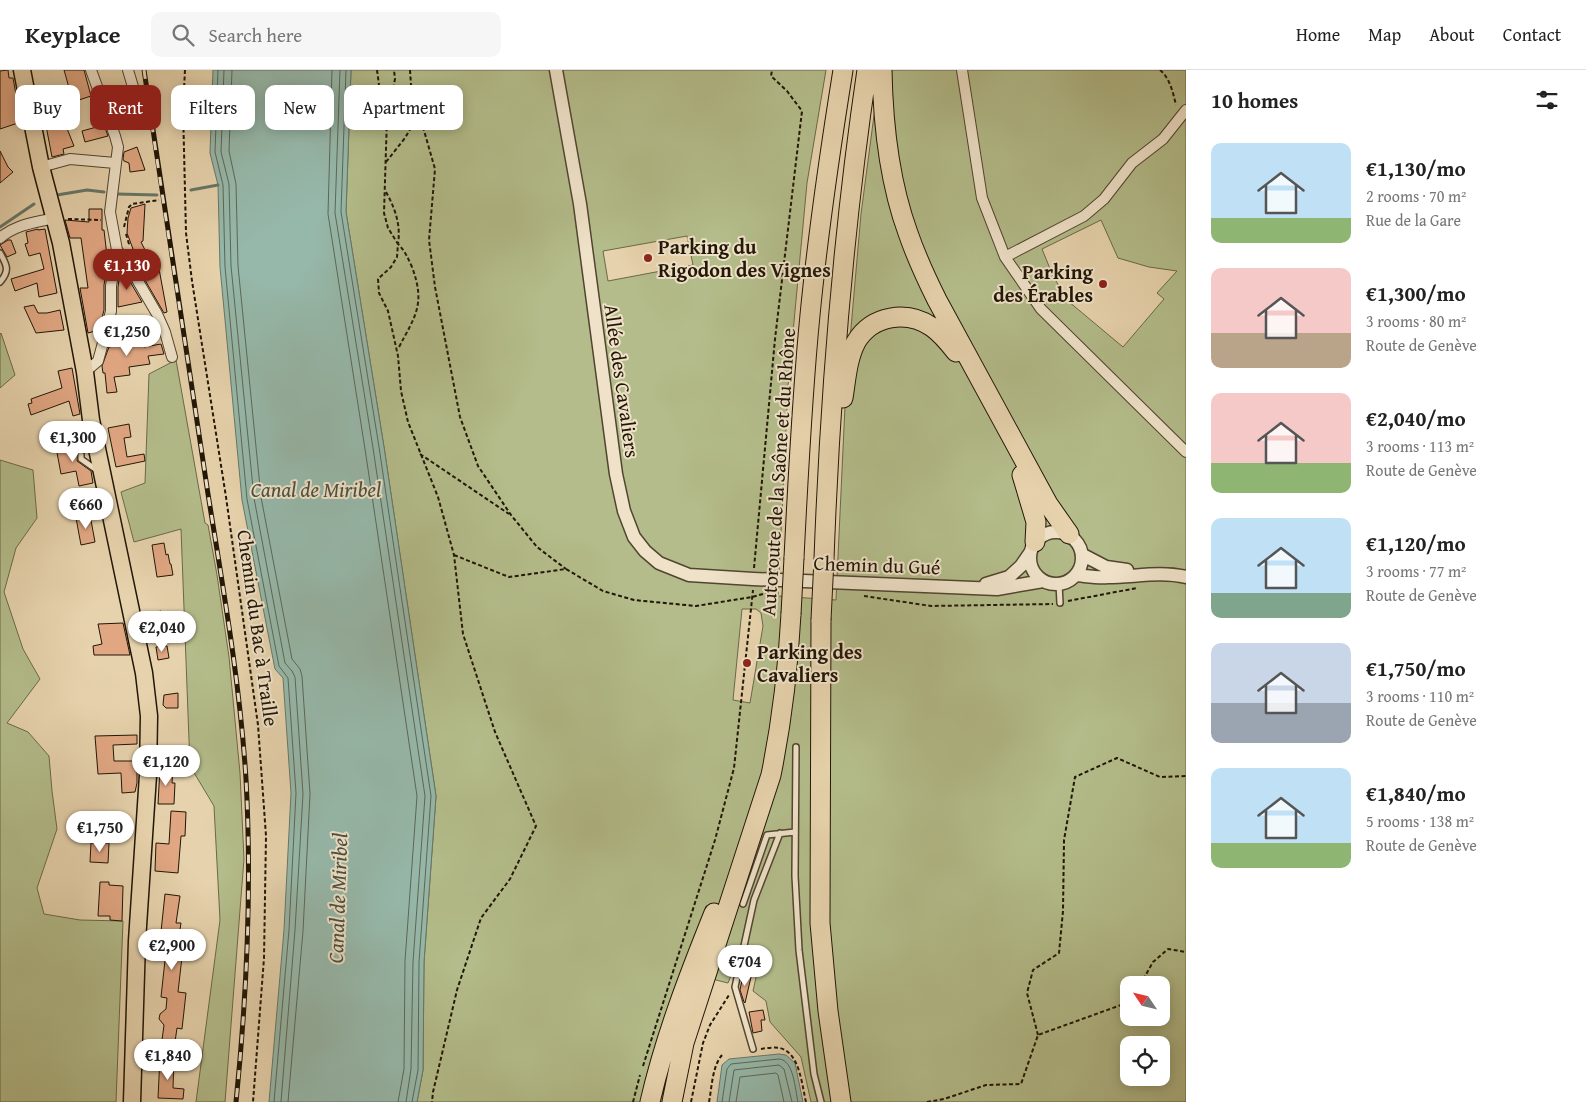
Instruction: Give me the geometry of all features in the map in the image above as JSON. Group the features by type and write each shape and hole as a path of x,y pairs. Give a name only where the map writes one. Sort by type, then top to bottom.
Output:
{"highway":[{"name":"Autoroute de la Saône et du Rhône","path":"672,1102 684,1043 771,775 780,731 789,654 799,450 810,314 843,70"},
{"path":"841,1102 828,1011 820,923 821,620 828,453 837,324 853,172 867,70"},
{"path":"882,70 884,120 892,178 908,234 922,269 1048,504 1069,534"},
{"path":"828,453 840,431 842,397 850,354 857,341 875,323 886,319 902,316 924,322 944,337 956,352 1017,462 1030,497 1036,522 1032,548"},
{"path":"650,1102 659,1065 679,1006 719,899 759,783 785,693"},
{"path":"828,1011 850,1102"}],"main road":[{"path":"22,70 41,167 64,259 85,372 91,420 144,672 149,716 148,775 137,941 132,1102"}],"street":[{"path":"91,70 118,147 110,212 112,220 128,264 157,314 165,332 172,357"},
{"path":"128,70 133,85"},
{"name":"Allée des Cavaliers","path":"556,70 580,204 614,465 624,511 634,537 645,552 659,563 689,575 753,579 777,586"},
{"path":"962,70 982,198 1005,256 1040,309 1186,452"},
{"path":"1005,256 1084,216 1104,199 1132,163 1163,138 1183,114"},
{"path":"41,167 70,159 115,164"},
{"path":"0,238 28,223 54,218"},
{"path":"85,372 98,361 111,311 111,286 121,249"},
{"path":"1057,531 1069,534 1080,546 1083,556 1081,567 1076,575 1066,582 1052,584 1043,581 1032,569 1030,562 1032,548 1043,534 1057,531"},
{"name":"Chemin du Gué","path":"974,588 1009,577 1021,566 1032,548"},
{"path":"1083,556 1106,567 1122,570 1179,569 1186,566"},
{"path":"1076,575 1106,578 1175,574 1186,577"},
{"name":"Chemin du Gué","path":"777,586 998,588 1043,581"}],"lane":[{"path":"0,253 7,269 0,282"},
{"path":"78,445 91,420"},
{"path":"80,455 81,459 103,474"},
{"path":"1059,584 1060,603"},
{"path":"796,747 795,876 799,950 814,1074 821,1102"},
{"path":"743,904 767,835 795,832"},
{"path":"753,1049 735,987 754,900 780,833"}],"path":[{"name":"Chemin du Bac à Traille","path":"185,70 183,108 186,233 258,725 266,836 264,958 252,1102"},
{"path":"377,70 379,85"},
{"path":"394,70 394,85"},
{"path":"410,70 411,85"},
{"path":"753,579 774,339 802,111 787,91 771,76 772,70"},
{"path":"1160,70 1172,89 1183,114"},
{"path":"386,130 384,213 388,228 405,251 420,295 417,313 397,350"},
{"path":"386,162 410,130"},
{"path":"424,130 435,169 429,240 435,287 460,417 478,466 511,515 536,547 566,569 603,591 634,600 696,606 752,597 777,586"},
{"path":"385,190 394,206 399,235 397,256 391,267 378,279 379,293 388,311 397,350 401,391 408,422 438,498 454,555 463,634 495,732 536,826 510,879 481,918 457,990 432,1102"},
{"path":"121,249 129,244 124,227 129,207 132,204 160,200"},
{"path":"74,219 112,220"},
{"path":"420,454 511,515"},
{"path":"454,555 509,577 566,569"},
{"path":"633,1102 649,1043 715,840 734,768 752,597"},
{"path":"927,1102 944,1099 986,1085 1021,1084 1038,1035 1027,993 1033,970 1059,953 1063,911 1064,840 1075,777 1117,758 1160,777 1186,776"},
{"path":"1145,976 1153,962 1168,949 1186,952"},
{"path":"691,1102 703,1043 710,1024 735,987"},
{"path":"1038,1035 1120,1005"},
{"path":"753,1049 781,1048 793,1057 796,1061 806,1102"},
{"path":"710,1102 714,1073 718,1060 722,1055"}],"green space":[{"path":"351,70 826,70 807,183 788,386 778,596 836,600 846,385 861,214 880,70 1186,70 1186,1102 811,1102 801,1057 770,1022 766,1001 753,991 757,973 734,968 728,983 712,979 690,1055 682,1102 417,1102 423,1070 424,962 436,796 384,447 346,212 349,130 463,130 463,85 350,85","holes":["1101,220 1118,258 1149,267 1177,271 1157,293 1164,299 1123,347 1068,301 1053,276 1042,249","687,236 693,265 608,281 603,251","742,609 756,609 761,613 763,626 750,703 733,700"]},
{"path":"0,334 15,375 0,388"},
{"path":"176,360 205,523 208,525 217,575 229,657 240,773 244,859 225,1102 196,1102 220,920 214,806 190,766 181,529 134,542 121,492 145,483 149,374"},
{"path":"0,460 33,470 37,518 16,548 4,592 23,649 40,679 7,723 28,732 49,756 57,829 37,888 44,914 80,920 123,921 116,1102 0,1102"}],"water":[{"name":"Canal de Miribel","path":"213,70 351,70 350,85 344,85 344,130 349,130 346,212 384,447 436,796 424,962 423,1070 417,1102 269,1102 284,930 291,793 283,678 275,669 242,500 220,267 218,185 210,153 211,130 255,130 255,85 212,85"},
{"path":"786,1055 795,1063 803,1102 717,1102 722,1065 729,1059"}],"building":[{"path":"8,70 9,78 13,78 15,89 15,124 0,129 0,71"},
{"path":"64,70 84,70 90,96 80,100 80,85 68,85"},
{"path":"90,129 106,130 108,136 85,142 82,131"},
{"path":"47,130 68,130 74,146 63,149 64,154 52,157"},
{"path":"137,147 145,170 130,172 129,163 123,159 124,152"},
{"path":"0,151 8,167 13,172 0,183"},
{"path":"145,204 143,241 141,242 149,258 157,258 167,312 164,313 127,251 133,249 127,233 131,208"},
{"path":"89,209 102,209 102,230 104,230 107,256 109,255 104,285 104,310 99,330 88,333 80,288 88,288 81,238 70,238 65,220 89,222"},
{"path":"45,229 57,293 39,297 37,283 15,291 11,279 44,269 40,253 29,256 25,244 28,243 26,232"},
{"path":"11,240 16,253 7,257 0,245"},
{"path":"121,266 142,302 118,307"},
{"path":"34,305 38,313 60,310 64,330 36,333 24,307"},
{"path":"140,328 144,347 161,344 164,354 148,356 150,364 129,367 130,375 114,377 117,392 107,393 105,373 103,373 102,366 109,347 125,344 122,333"},
{"path":"72,368 80,414 73,416 69,401 31,415 28,404 32,403 31,399 62,388 58,371"},
{"path":"129,424 131,437 124,438 127,457 144,454 145,461 116,467 108,428"},
{"path":"66,440 67,447 74,446 78,449 83,444 85,453 78,452 77,461 91,471 93,483 79,486 76,471 61,474 55,442"},
{"path":"90,515 95,542 81,545 76,518"},
{"path":"164,543 173,575 157,577 152,545"},
{"path":"161,611 164,625 147,627 145,615"},
{"path":"123,623 130,655 94,655 93,646 102,644 98,624"},
{"path":"167,646 169,658 158,660 156,647"},
{"path":"178,693 178,708 166,708 163,705 164,695"},
{"path":"137,735 137,744 113,745 114,761 137,761 135,792 122,793 121,773 98,774 95,736"},
{"path":"160,768 173,768 172,783 175,783 174,804 158,804"},
{"path":"171,811 186,812 185,836 181,836 178,873 155,871 156,843 169,844"},
{"path":"91,843 109,843 108,863 90,862"},
{"path":"100,882 109,882 109,885 123,886 122,921 110,920 110,916 98,916"},
{"path":"165,894 180,896 176,923 181,923 176,956 182,957 178,992 186,993 182,1029 177,1028 175,1042 162,1040 164,1025 159,1019 160,1014 166,1009 167,998 161,997 167,942 160,941"},
{"path":"743,975 751,977 745,1003 740,990"},
{"path":"763,1010 765,1020 761,1020 762,1031 753,1033 749,1012"},
{"path":"160,1057 174,1058 173,1088 184,1089 183,1099 158,1098"}],"waterway":[{"path":"191,190 218,185"},
{"path":"57,195 87,190 104,192"},
{"path":"117,194 157,195"},
{"path":"0,227 34,204"}],"railway":[{"path":"144,70 240,707 246,779 249,860 246,981 236,1102"}],"place":[{"name":"Parking du Rigodon des Vignes","path":"648,258"},
{"name":"Parking des Érables","path":"1103,284"},
{"name":"Parking des Cavaliers","path":"747,663"}]}
